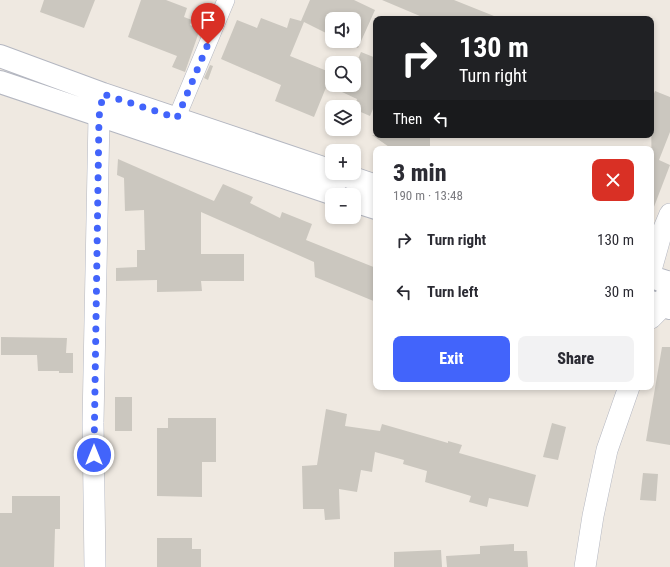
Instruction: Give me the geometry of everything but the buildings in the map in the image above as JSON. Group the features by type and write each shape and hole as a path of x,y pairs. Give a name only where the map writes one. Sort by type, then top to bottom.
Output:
{"main road":[{"path":"0,56 103,94 325,169"},
{"path":"0,82 99,117 325,191"},
{"path":"358,180 373,185"},
{"path":"361,203 373,207"},
{"path":"654,278 670,283"}],"street":[{"path":"177,118 226,0"},
{"path":"95,567 93,423 99,117 103,94"},
{"path":"654,259 660,238 670,214"},
{"path":"659,309 670,283"},
{"path":"585,567 593,516 607,450 628,390"}],"route":[{"path":"94,455 93,423 99,117 103,94 177,118 208,44"}]}
